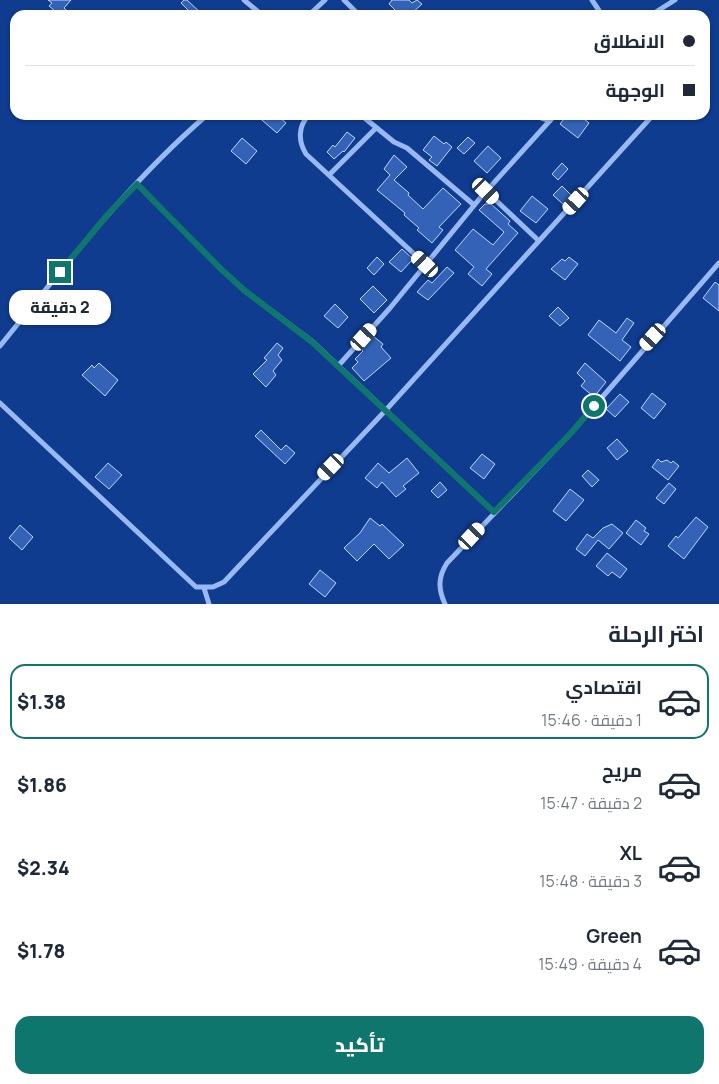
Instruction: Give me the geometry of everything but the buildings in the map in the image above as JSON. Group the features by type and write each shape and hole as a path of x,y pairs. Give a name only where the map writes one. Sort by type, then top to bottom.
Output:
{"street":[{"path":"244,0 256,10"},
{"path":"314,10 325,0"},
{"path":"344,0 353,10"},
{"path":"658,10 675,0"},
{"path":"0,346 108,214 201,120"},
{"path":"304,120 301,125 300,132 302,148 425,264"},
{"path":"367,120 394,142 407,148 474,205"},
{"path":"338,366 390,308 486,191 550,121 547,120"},
{"path":"0,403 196,587 212,588 224,582 385,411 648,120"},
{"path":"329,175 376,128"},
{"path":"137,184 239,285 302,333 494,512"},
{"path":"486,191 539,241"},
{"path":"445,604 440,586 443,570 494,512 571,433 719,263"},
{"path":"204,588 209,604"}],"route":[{"path":"60,272 108,214 137,184 221,269 244,290 302,333 494,512 571,433 594,406"}]}
